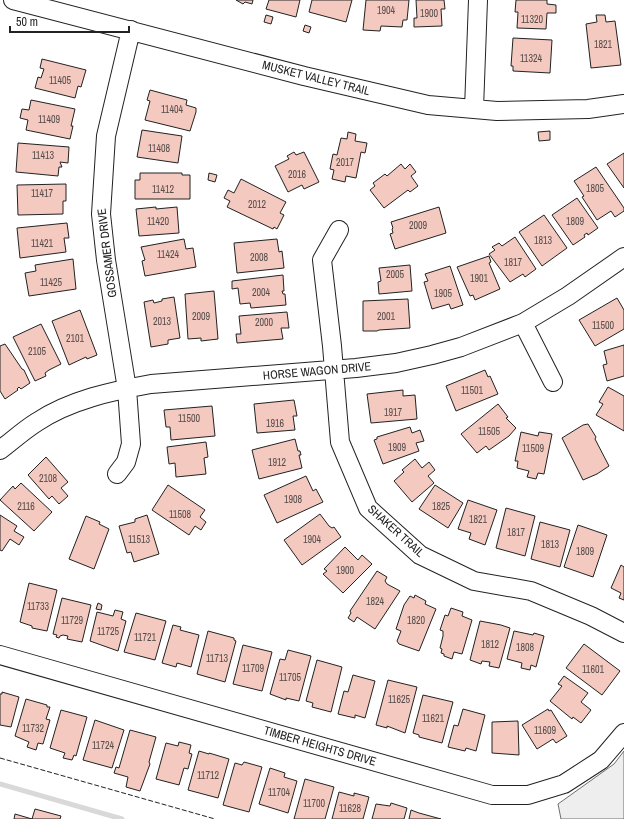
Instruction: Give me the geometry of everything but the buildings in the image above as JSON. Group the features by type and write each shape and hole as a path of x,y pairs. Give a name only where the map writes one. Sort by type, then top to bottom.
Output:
{"street":[{"name":"MUSKET VALLEY TRAIL","path":"13,0 304,76 428,105 497,111 588,109 624,104"},
{"path":"474,109 478,0"},
{"name":"GOSSAMER DRIVE","path":"117,474 126,462 131,444 127,389 106,260 101,214 106,136 131,30"},
{"name":"SHAKER TRAIL","path":"339,230 322,260 340,442 368,508 420,555 440,565 474,581 531,591 590,616 624,633"},
{"name":"HORSE WAGON DRIVE","path":"0,450 37,422 78,402 127,389 151,384 396,363 461,347 523,323 568,296 624,257"},
{"path":"523,323 553,382"},
{"name":"TIMBER HEIGHTS DRIVE","path":"0,655 492,794 528,795 564,784 601,760 624,733"}],"shaded area":[{"path":"624,751 624,819 561,819 558,804 614,764"}],"waterway":[{"path":"0,784 122,819"}],"fence":[{"path":"0,758 215,819"}]}
